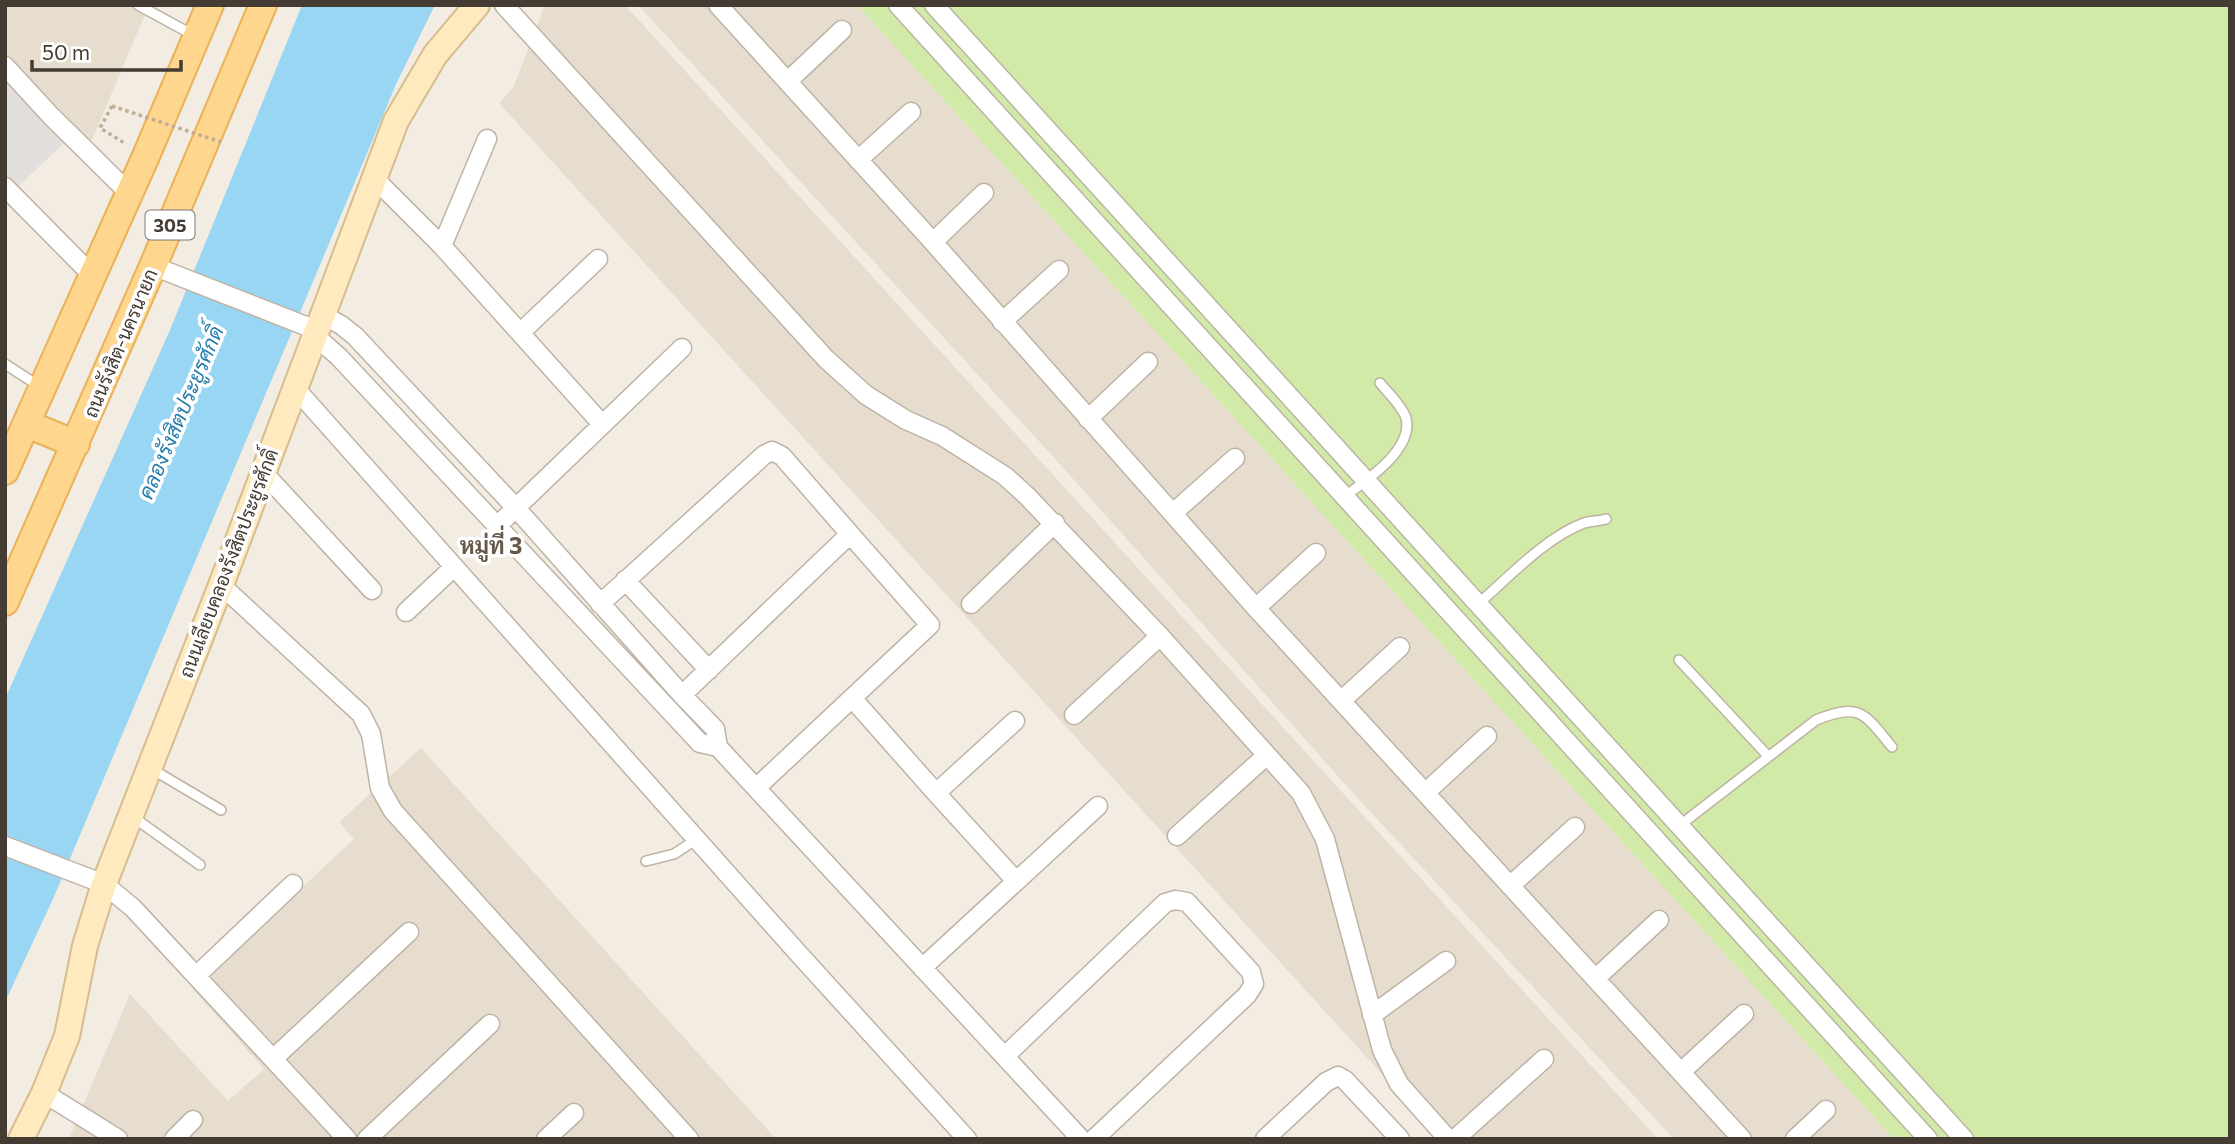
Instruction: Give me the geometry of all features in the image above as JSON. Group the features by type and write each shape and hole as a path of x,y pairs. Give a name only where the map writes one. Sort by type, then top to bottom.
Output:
{"main road":[{"name":"305","path":"6,467 146,156 210,5"},
{"name":"ถนนรังสิต-นครนายก","path":"5,601 159,269 263,5"},
{"path":"27,424 76,444"}],"street":[{"name":"ถนนเลียบคลองรังสิตประยูรศักดิ์","path":"25,1137 67,1036 85,946 104,884 295,388 313,326 396,121 435,55 477,5"},
{"path":"504,5 826,359 866,395 906,420 942,436 1005,476 1055,523 1301,793 1325,839 1382,1050 1399,1084 1448,1139"},
{"path":"718,5 933,242 1256,608 1742,1139"},
{"path":"898,5 1928,1139"},
{"path":"934,5 1964,1139"},
{"path":"788,81 842,30"},
{"path":"5,66 129,193"},
{"path":"858,160 911,112"},
{"path":"442,246 487,139"},
{"path":"374,178 442,246 601,423"},
{"path":"5,187 93,276"},
{"path":"933,242 984,193"},
{"path":"1088,217 1108,199"},
{"path":"521,332 598,260"},
{"path":"159,269 313,326 341,325 355,336 516,508 715,729 718,747 1081,1139"},
{"path":"1002,322 1059,271"},
{"path":"313,326 700,743 718,747"},
{"path":"497,526 601,423 682,348"},
{"path":"1088,419 1148,362"},
{"path":"295,388 967,1139"},
{"path":"600,604 764,455 772,451 782,456 930,625 756,788"},
{"path":"1173,513 1235,458"},
{"path":"262,471 372,590"},
{"path":"971,604 1055,523"},
{"path":"682,695 850,534"},
{"path":"1256,608 1317,553"},
{"path":"406,611 454,567"},
{"path":"625,580 709,670"},
{"path":"221,585 360,714 371,734 380,788 393,811 689,1139"},
{"path":"1074,715 1160,636"},
{"path":"1341,701 1400,647"},
{"path":"852,698 1016,881"},
{"path":"936,793 1015,721"},
{"path":"1425,793 1487,736"},
{"path":"1177,836 1267,755"},
{"path":"1604,783 1624,765"},
{"path":"922,968 1098,807"},
{"path":"1510,886 1575,827"},
{"path":"5,846 104,884 133,908 347,1139"},
{"path":"196,976 293,884"},
{"path":"1005,1056 1165,903 1175,900 1187,902 1251,972 1254,984 1247,995 1094,1139"},
{"path":"1596,978 1659,920"},
{"path":"273,1059 409,932"},
{"path":"1372,1015 1446,961"},
{"path":"1681,1072 1744,1014"},
{"path":"367,1139 490,1024"},
{"path":"1866,1071 1886,1053"},
{"path":"1455,1139 1544,1059"},
{"path":"1265,1139 1326,1082 1338,1076 1345,1080 1400,1139"},
{"path":"44,1093 118,1139"},
{"path":"1795,1139 1826,1110"},
{"path":"546,1139 574,1113"},
{"path":"174,1139 193,1120"}],"lane":[{"path":"138,5 196,36"},
{"path":"5,364 43,389"},
{"path":"1344,497 1366,481 1400,449 1406,433 1406,418 1380,383"},
{"path":"1478,604 1564,533 1585,523 1606,519"},
{"path":"1679,660 1768,756"},
{"path":"1679,826 1816,720 1841,710 1858,712 1892,747"},
{"path":"150,767 221,810"},
{"path":"131,816 200,864"},
{"path":"646,861 674,854 696,839"}],"path":[{"path":"146,156 100,128 112,106 221,142"}],"shaded area":[{"path":"5,5 149,5 86,154 5,67"},
{"path":"545,5 625,5 1658,1139 1441,1139 499,103 513,88"},
{"path":"638,5 857,5 1894,1139 1674,1139 1353,793 1059,463"},
{"path":"5,80 64,143 12,192 5,184"},
{"path":"421,748 776,1139 69,1139 130,994 228,1101 264,1069 193,989 354,839 339,822"}],"green space":[{"path":"857,5 2230,5 2230,1139 1894,1139"}],"water":[{"name":"คลองรังสิตประยูรศักดิ์","path":"302,5 435,5 397,82 53,899 5,1002 5,699 170,330"}],"district":[{"name":"หมู่ที่ 3","path":"491,545"}]}
